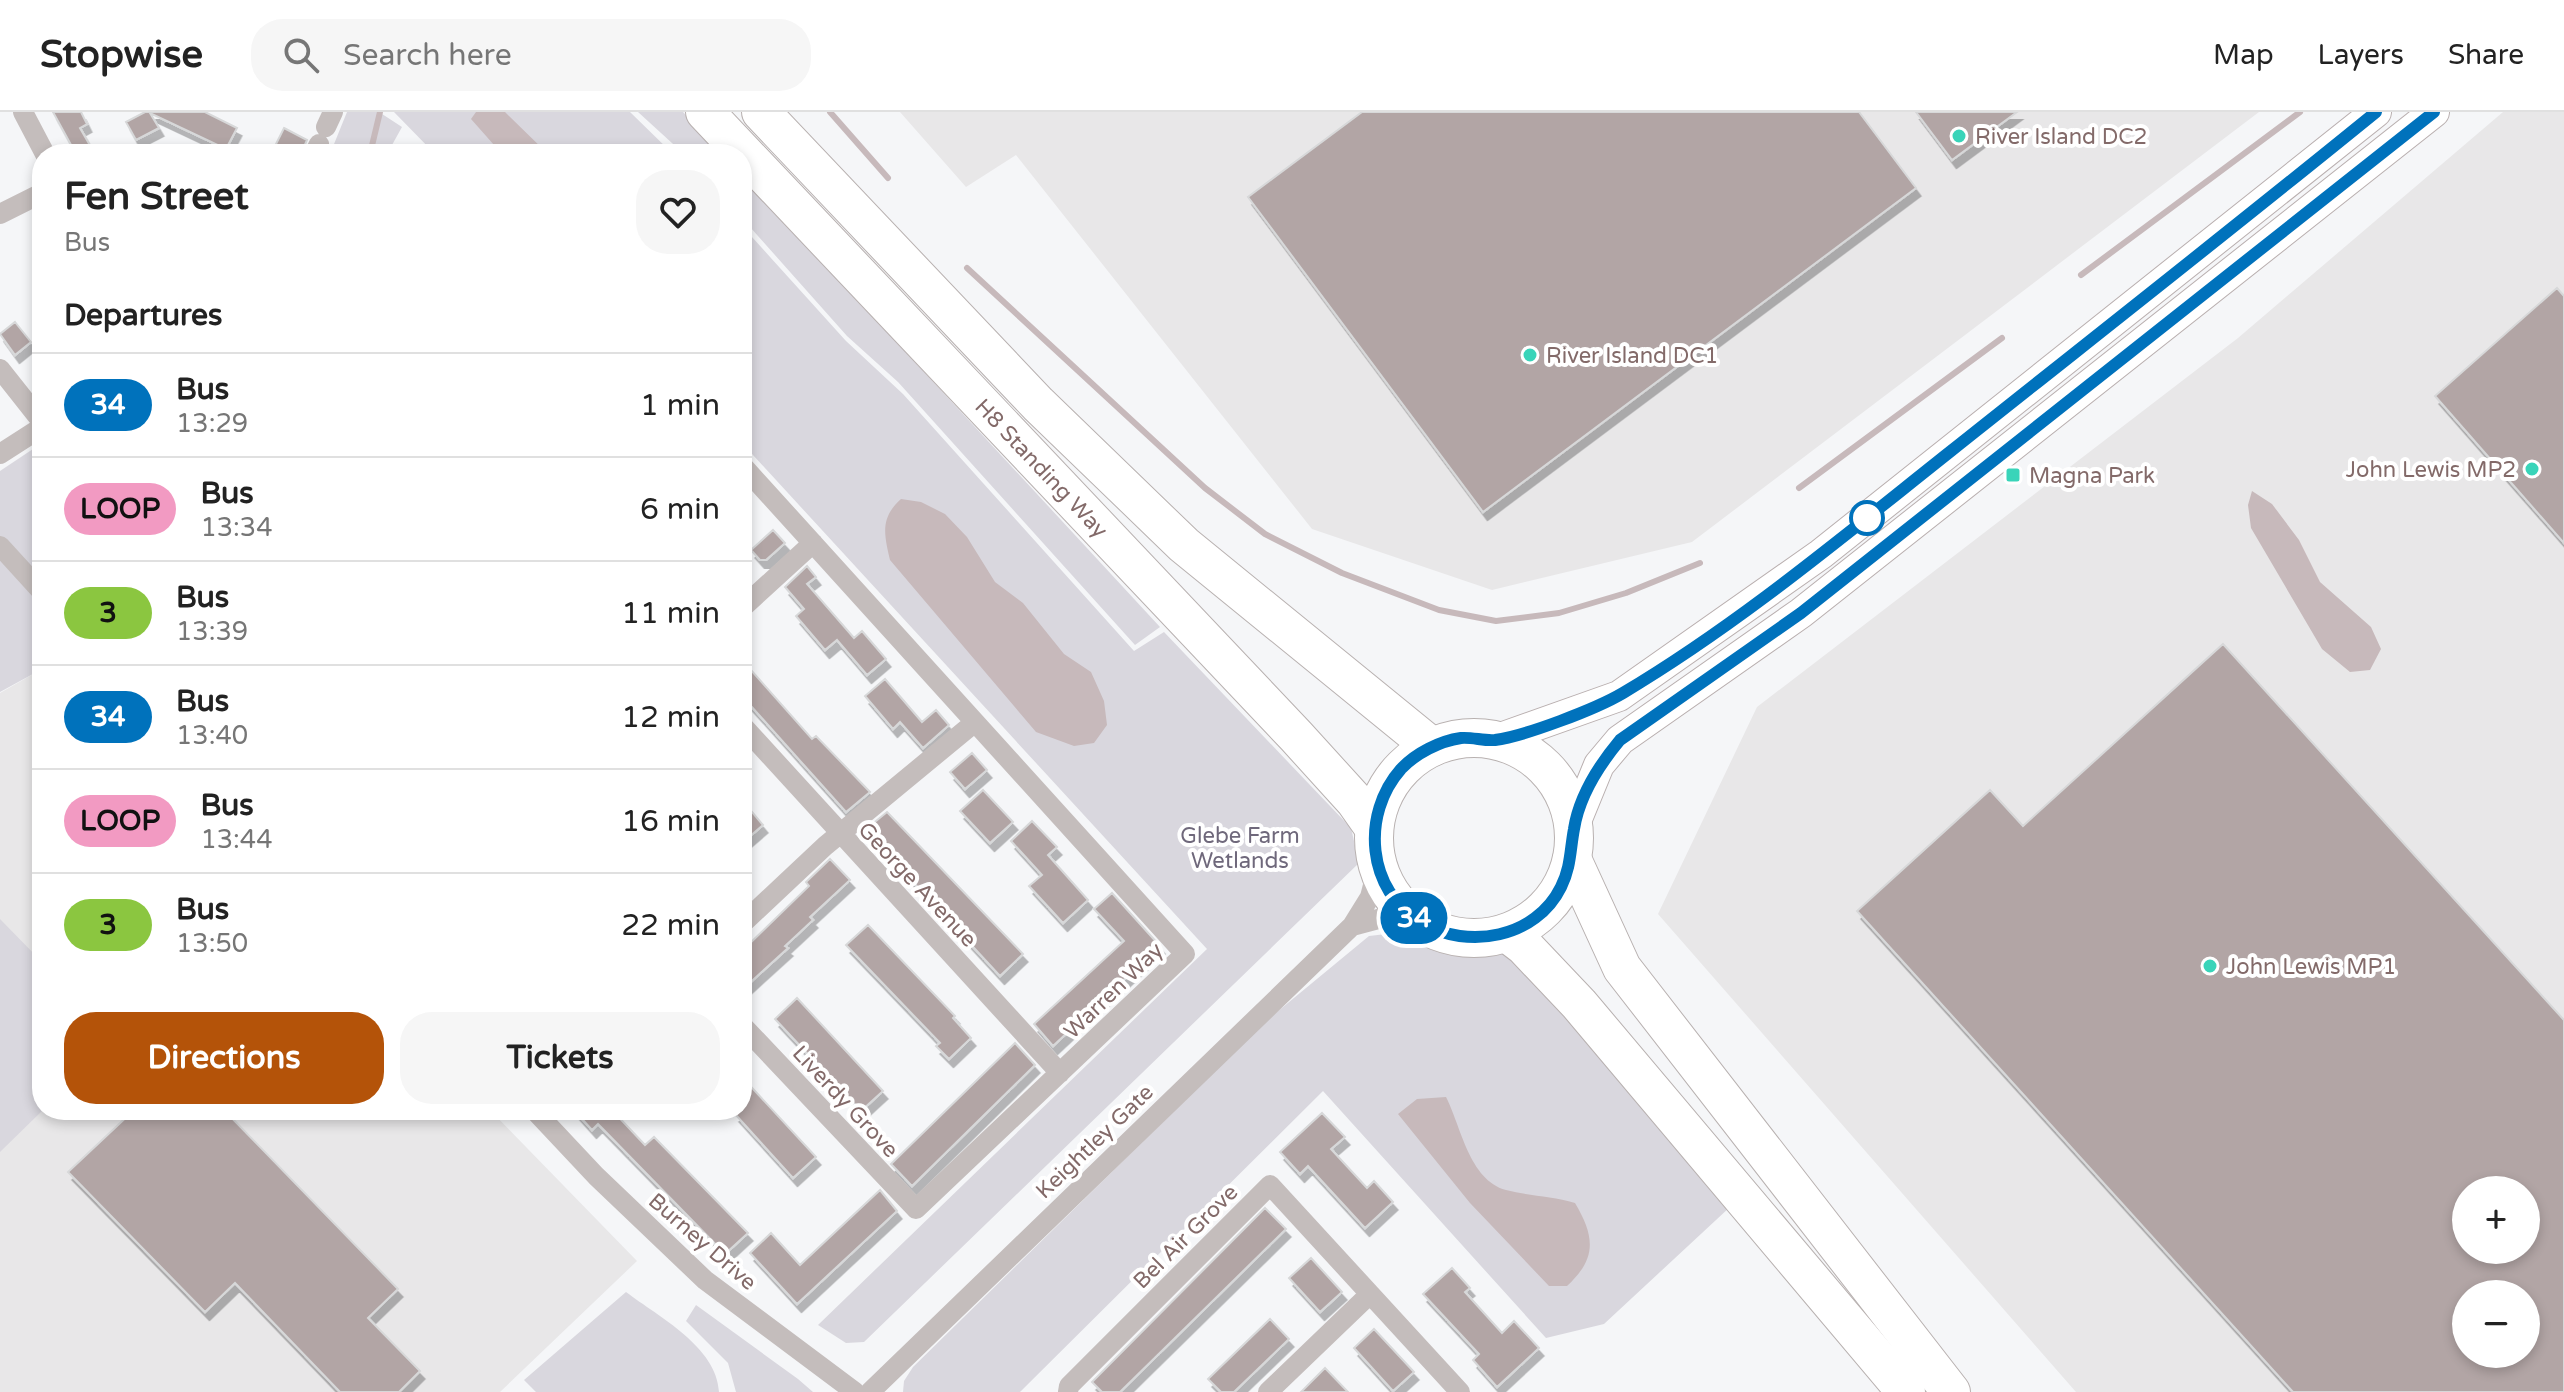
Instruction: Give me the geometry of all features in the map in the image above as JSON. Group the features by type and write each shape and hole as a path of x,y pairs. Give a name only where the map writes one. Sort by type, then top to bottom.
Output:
{"highway":[{"name":"H8 Standing Way","path":"705,112 735,144"},
{"name":"H8 Standing Way","path":"761,112 1038,404 1184,545 1422,741"},
{"name":"H8 Standing Way","path":"752,162 1296,736 1364,814"},
{"path":"1906,1392 1579,1004 1515,940 1447,935 1419,922 1394,897 1378,866 1364,814 1383,794 1422,741 1463,738 1495,740 1524,751 1548,770 1565,796 1587,894 1622,968 1951,1392"},
{"path":"1515,940 1559,891 1573,842"}],"street":[{"path":"23,112 40,144"},
{"path":"1495,740 1619,696 1729,622 1833,545 2376,112"},
{"path":"1573,842 1599,765 1620,740 1801,613 2434,112"},
{"path":"0,214 32,198"},
{"path":"0,369 32,411"},
{"path":"0,454 32,431"},
{"name":"Warren Way","path":"752,476 1185,954 916,1209"},
{"path":"752,599 813,543"},
{"path":"0,546 32,581"},
{"path":"752,915 840,834 974,723"},
{"name":"George Avenue","path":"752,736 1060,1073"},
{"name":"Keightley Gate","path":"870,1392 1352,926 1370,897 1378,866"},
{"path":"1352,926 1382,918 1419,922"},
{"name":"Liverdy Grove","path":"752,1036 916,1209"},
{"name":"Burney Drive","path":"544,1120 596,1176 705,1280 855,1392"},
{"name":"Bel Air Grove","path":"1068,1392 1069,1386 1270,1185 1370,1294"},
{"path":"1268,1392 1370,1294 1460,1392"}],"shaded area":[{"path":"476,112 505,112 538,144 493,144 471,119"},
{"path":"900,112 2259,112 1692,542 1492,590 1312,529 1016,155 966,187"},
{"path":"2503,112 2564,112 2564,1392 2076,1392 1658,914 1757,707 2238,338"},
{"path":"2252,491 2272,504 2299,540 2320,582 2371,627 2381,649 2370,670 2350,672 2322,649 2251,528 2248,505"},
{"path":"901,499 921,502 945,514 967,537 995,582 1023,603 1064,654 1091,672 1104,701 1107,725 1094,743 1074,746 1036,732 890,560 885,527 894,506"},
{"path":"32,675 32,1120 500,1120 637,1261 500,1392 0,1392 0,693"},
{"path":"1446,1097 1475,1164 1493,1184 1506,1190 1575,1203 1586,1226 1590,1247 1584,1266 1567,1286 1549,1286 1470,1203 1398,1114 1417,1099"}],"green space":[{"path":"347,112 379,112 402,127 393,144 334,144"},
{"path":"394,112 630,112 663,144 425,144"},
{"path":"638,112 683,112 713,144 673,144"},
{"path":"752,186 1160,627 1135,645 898,382 847,336 752,229"},
{"name":"Glebe Farm Wetlands","path":"752,237 846,341 903,394 1134,651 1164,632 1351,828 1359,863 864,1342 846,1343 818,1325 1207,949 752,454"},
{"path":"32,450 32,674 0,692 0,471"},
{"path":"0,919 32,952 33,1120 0,1152"},
{"path":"1395,933 1455,953 1512,948 1730,1207 1604,1324 1546,1338 1323,1091 1020,1392 903,1392 904,1381 913,1367 1266,1021 1369,936"},
{"path":"626,1292 697,1347 716,1376 719,1392 536,1392 524,1380"},
{"path":"696,1305 813,1392 736,1392 728,1363 686,1321"}],"building":[{"path":"53,112 81,112 87,124 80,128 89,144 71,144"},
{"path":"145,112 205,112 237,128 229,144 215,144 150,113 159,128 136,140 126,122"},
{"name":"River Island DC1","path":"1362,112 1859,112 1916,188 1483,512 1248,197"},
{"name":"River Island DC2","path":"1916,112 2017,112 1952,160"},
{"path":"284,128 307,140 305,144 276,144"},
{"name":"John Lewis MP2","path":"2557,288 2564,296 2564,543 2435,396"},
{"path":"15,322 31,342 15,355 0,334"},
{"path":"773,530 785,543 766,560 760,560 752,549"},
{"path":"807,566 816,577 807,584 854,638 862,631 886,659 867,675 837,640 825,650 796,616 804,609 785,587"},
{"name":"John Lewis MP1","path":"2223,644 2564,1020 2564,1392 2293,1392 1857,911 1990,790 2023,826"},
{"path":"752,671 812,739 816,736 870,792 846,812 752,707"},
{"path":"885,679 922,722 936,710 949,725 923,748 900,722 893,729 865,696"},
{"path":"972,753 987,770 965,789 950,772"},
{"path":"983,790 1013,822 990,843 960,811"},
{"path":"752,812 763,825 752,834"},
{"path":"887,812 1023,954 1000,976 865,830"},
{"path":"1032,821 1057,847 1048,855 1088,900 1063,923 1029,886 1042,875 1011,841"},
{"path":"830,859 850,880 810,917 813,920 785,946 788,948 752,981 752,941 809,886 806,882"},
{"path":"1112,893 1160,946 1053,1046 1034,1024 1124,941 1094,909"},
{"path":"868,925 955,1016 953,1018 971,1038 949,1059 936,1046 940,1043 846,945"},
{"path":"797,998 883,1091 861,1111 775,1019"},
{"path":"1015,1043 1035,1065 912,1186 891,1164"},
{"path":"752,1088 816,1157 793,1178 740,1120 752,1120"},
{"path":"1322,1113 1345,1137 1331,1149 1367,1188 1374,1181 1393,1202 1365,1228 1308,1166 1300,1174 1280,1152"},
{"path":"123,1120 234,1120 398,1289 368,1318 420,1371 399,1392 340,1392 235,1283 205,1312 68,1172"},
{"path":"583,1120 621,1120 645,1145 654,1137 748,1233 725,1254 598,1124 592,1130"},
{"path":"880,1190 897,1211 797,1304 750,1253 771,1233 800,1265"},
{"path":"1265,1208 1286,1229 1120,1392 1102,1392 1092,1382"},
{"path":"1311,1258 1342,1292 1320,1312 1289,1278"},
{"path":"1452,1268 1470,1288 1465,1292 1502,1333 1514,1321 1539,1348 1497,1387 1473,1360 1479,1354 1423,1294"},
{"path":"1270,1319 1289,1339 1234,1392 1221,1392 1208,1379"},
{"path":"1374,1329 1414,1372 1393,1391 1354,1348"},
{"path":"1325,1368 1348,1392 1301,1392"}],"waterway":[{"path":"372,144 380,112"},
{"path":"830,112 888,178"},
{"path":"2081,275 2300,112"},
{"path":"967,268 1205,488 1265,534 1342,573 1439,610 1496,621 1559,613 1626,593 1700,563"},
{"path":"1799,488 2002,338"}],"bus line":[{"name":"34","path":"2376,112 1821,554 1729,622 1619,696 1495,740 1463,738 1432,747 1403,766 1383,794 1374,828 1378,866 1387,888 1401,907 1419,922 1447,935 1477,938 1507,933 1537,917 1559,891 1572,859 1574,826 1599,765 1620,740 1801,613 2434,112"}],"place":[{"name":"River Island DC2","path":"1959,136"},
{"name":"River Island DC1","path":"1530,355"},
{"name":"John Lewis MP2","path":"2532,469"},
{"name":"Magna Park","path":"2013,475"},
{"name":"John Lewis MP1","path":"2210,966"}]}
